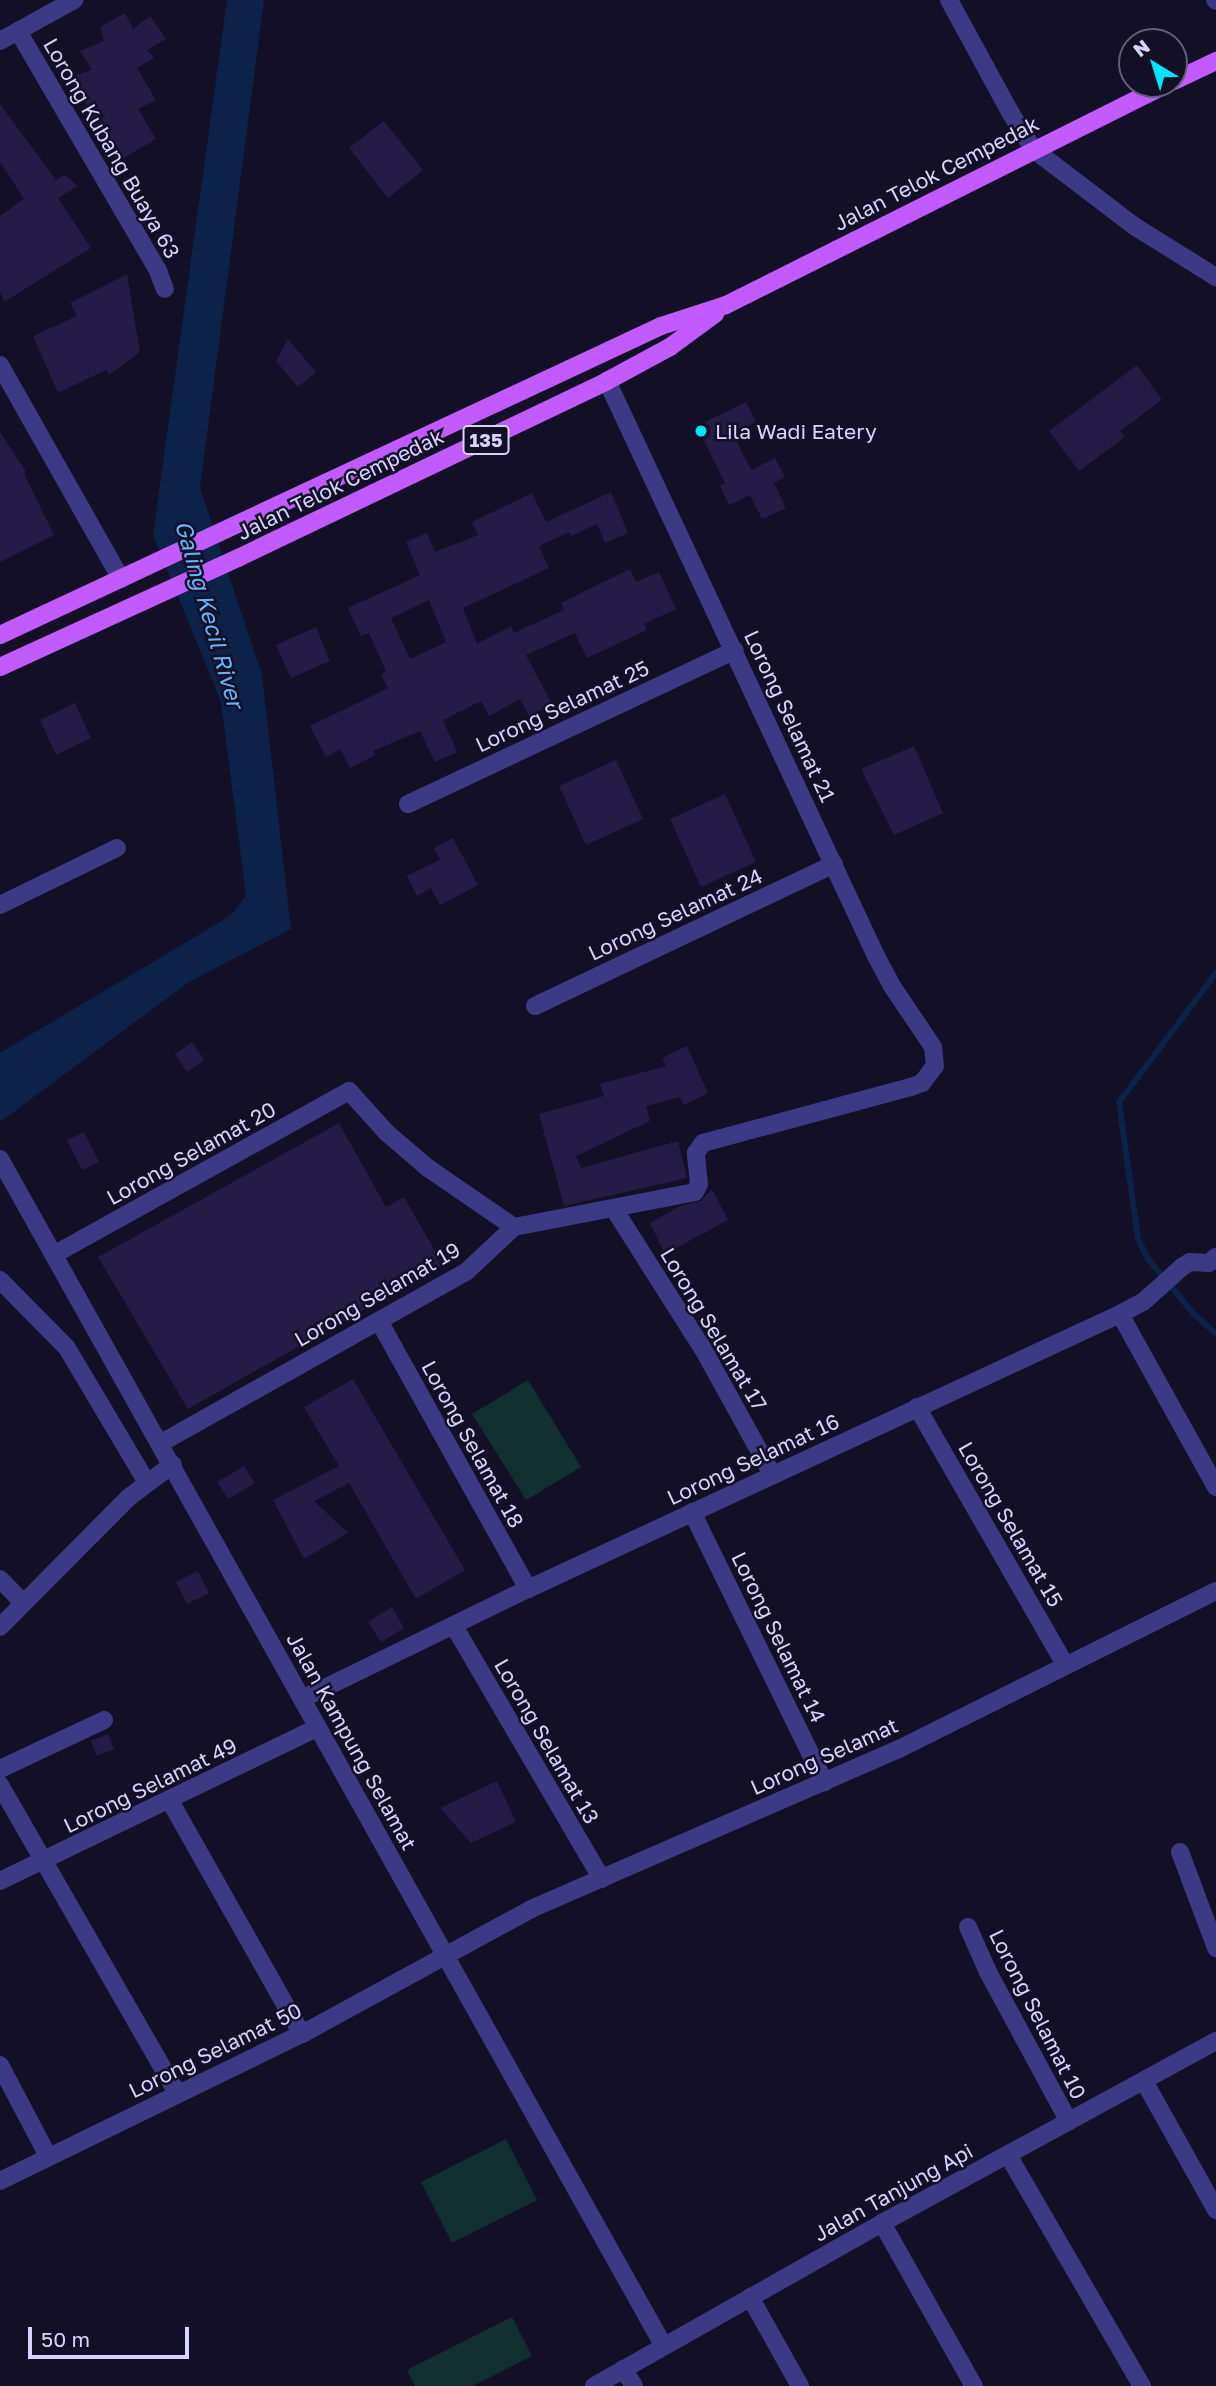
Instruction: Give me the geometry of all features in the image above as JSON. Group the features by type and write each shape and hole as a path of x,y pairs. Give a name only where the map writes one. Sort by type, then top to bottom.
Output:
{"main road":[{"path":"1188,74 1216,61"},
{"name":"Jalan Telok Cempedak","path":"0,635 228,531 661,326 726,305 1138,98"},
{"name":"Jalan Telok Cempedak","path":"0,667 238,558 607,382 670,347 726,305"}],"street":[{"path":"0,41 74,0"},
{"path":"949,0 1033,149 1134,226 1216,277"},
{"name":"Lorong Kubang Buaya 63","path":"18,31 158,271 165,289"},
{"path":"2,374 121,579"},
{"name":"Lorong Selamat 21","path":"607,382 892,986 933,1047 935,1066 922,1083 911,1087 703,1143 696,1153 699,1184 695,1192 614,1209"},
{"name":"Lorong Selamat 25","path":"408,804 735,650"},
{"path":"0,905 117,848"},
{"name":"Lorong Selamat 24","path":"535,1006 834,864"},
{"name":"Lorong Selamat 20","path":"55,1254 349,1091 387,1133 428,1168 514,1227"},
{"name":"Jalan Kampung Selamat","path":"0,1159 173,1464 663,2345"},
{"path":"514,1227 614,1209"},
{"name":"Lorong Selamat 17","path":"614,1209 703,1349 772,1474"},
{"name":"Lorong Selamat 19","path":"161,1443 467,1272 514,1227"},
{"name":"Lorong Selamat 16","path":"302,1699 772,1474 1120,1314 1143,1302 1191,1262 1209,1263 1216,1257"},
{"path":"0,1280 67,1348 147,1483"},
{"path":"1120,1314 1216,1487"},
{"name":"Lorong Selamat 18","path":"379,1321 528,1590"},
{"name":"Lorong Selamat 15","path":"917,1407 1065,1664"},
{"path":"0,1627 22,1602 147,1483 173,1464"},
{"name":"Lorong Selamat 14","path":"692,1512 824,1782"},
{"path":"0,1580 22,1602"},
{"name":"Lorong Selamat","path":"446,1955 531,1909 899,1749 1216,1591"},
{"name":"Lorong Selamat 13","path":"454,1626 602,1879"},
{"path":"0,1769 104,1720"},
{"name":"Lorong Selamat 49","path":"0,1881 318,1727"},
{"path":"0,1785 177,2093"},
{"path":"170,1801 302,2034"},
{"path":"1180,1853 1216,1948"},
{"name":"Lorong Selamat 10","path":"968,1927 988,1972 1069,2122"},
{"name":"Lorong Selamat 50","path":"0,2181 302,2034 446,1955"},
{"name":"Jalan Tanjung Api","path":"594,2386 882,2223 1216,2041"},
{"path":"0,2065 48,2156"},
{"path":"1144,2081 1216,2210"},
{"path":"1008,2155 1142,2386"},
{"path":"882,2223 974,2386"},
{"path":"750,2297 800,2386"},
{"path":"623,2369 634,2386"}],"green space":[{"path":"528,1380 581,1467 526,1500 472,1414"},
{"path":"506,2139 537,2200 452,2243 421,2182"},
{"path":"512,2317 532,2356 473,2386 415,2386 407,2370"}],"water":[{"name":"Galing Kecil River","path":"227,0 264,0 200,488 262,675 291,929 189,982 0,1122 0,1053 220,922 234,912 246,895 221,702 153,535"}],"building":[{"path":"125,13 133,29 150,16 166,39 147,50 154,58 137,68 156,100 138,109 156,139 117,162 89,116 93,113 68,77 92,70 80,51 104,41 100,27"},
{"path":"0,104 56,180 65,175 78,186 58,198 91,248 4,302 0,291 0,216 24,199 0,162"},
{"path":"384,121 423,170 388,198 349,148"},
{"path":"127,274 140,352 109,375 106,370 58,393 33,336 77,316 70,303"},
{"path":"288,339 316,372 298,387 276,361"},
{"path":"1137,365 1162,400 1120,431 1125,437 1079,471 1049,431"},
{"path":"746,402 756,422 733,434 751,470 775,458 785,477 774,483 786,508 762,519 750,495 729,505 720,486 725,483 697,426"},
{"path":"0,432 26,472 24,474 54,535 0,562"},
{"path":"611,492 628,533 605,543 597,524 571,536 569,532 539,546 549,568 463,608 477,644 511,626 514,633 564,610 561,603 630,569 636,582 659,572 676,609 644,624 647,630 587,658 575,633 526,655 552,704 529,716 520,699 489,716 481,701 443,720 457,752 435,762 420,731 373,751 375,755 350,768 340,749 326,757 310,726 388,688 381,674 386,671 369,633 361,636 348,608 420,575 406,542 427,533 435,552 478,535 472,522 532,493 546,522","holes":["429,600 446,642 410,659 391,618"]},
{"path":"316,627 330,661 291,678 276,645"},
{"path":"75,703 91,738 56,755 40,720"},
{"path":"914,746 943,813 894,835 861,769"},
{"path":"616,760 643,819 586,845 559,786"},
{"path":"725,794 756,862 701,887 670,819"},
{"path":"453,838 478,885 440,905 431,888 417,896 407,876 440,860 434,848"},
{"path":"192,1042 204,1060 187,1072 175,1054"},
{"path":"687,1046 708,1093 684,1105 680,1097 646,1106 650,1121 576,1156 581,1168 678,1141 687,1178 564,1206 539,1114 604,1096 600,1084 666,1066 662,1058"},
{"path":"339,1123 386,1207 404,1197 443,1265 188,1409 98,1257"},
{"path":"84,1132 99,1162 82,1170 67,1140"},
{"path":"712,1189 728,1220 665,1254 650,1223 680,1206 701,1201"},
{"path":"353,1379 465,1570 416,1599 349,1483 314,1501 348,1533 304,1559 273,1500 339,1466 304,1407"},
{"path":"244,1466 255,1483 228,1499 217,1482"},
{"path":"198,1571 209,1593 187,1604 176,1582"},
{"path":"392,1607 404,1628 381,1642 368,1622"},
{"path":"108,1734 114,1749 97,1756 91,1741"},
{"path":"497,1781 516,1822 471,1843 440,1808"}],"waterway":[{"path":"1216,973 1119,1102 1138,1239 1148,1259 1194,1314 1216,1334"}],"place":[{"name":"Lila Wadi Eatery","path":"701,431"}]}
